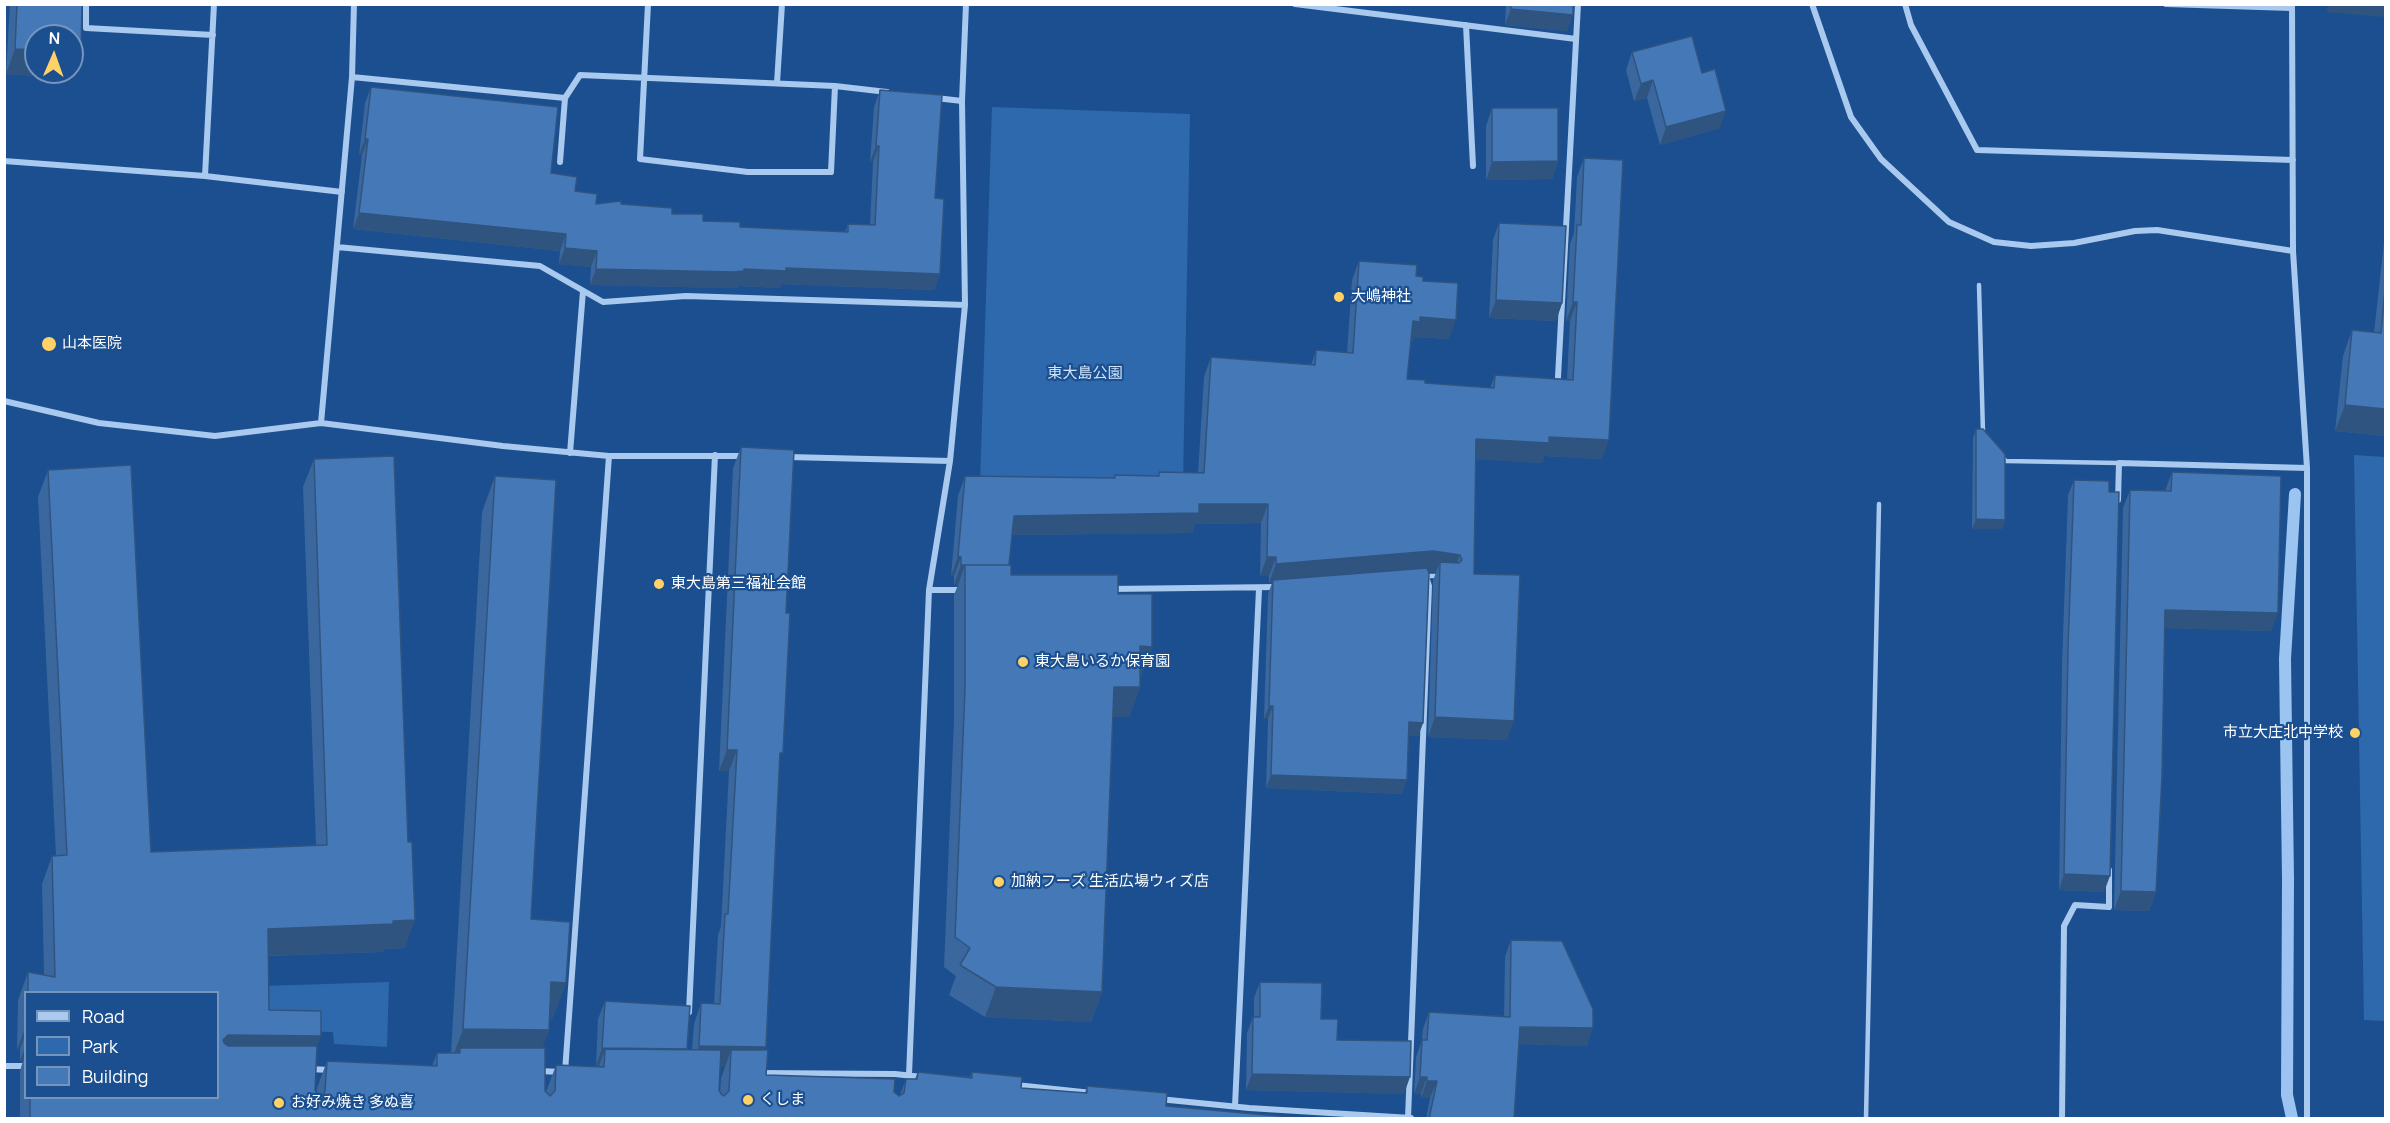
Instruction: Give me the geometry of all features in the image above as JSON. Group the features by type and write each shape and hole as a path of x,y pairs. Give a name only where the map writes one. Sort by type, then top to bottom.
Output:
{"street":[{"path":"86,4 86,28 213,35"},
{"path":"205,176 214,4"},
{"path":"321,423 352,77 354,4"},
{"path":"648,4 646,78 640,159 748,172 831,172 835,86"},
{"path":"777,83 782,4"},
{"path":"909,1075 929,590 950,461 965,305 962,101 966,4"},
{"path":"1295,4 1576,39"},
{"path":"1558,377 1578,4"},
{"path":"1812,4 1851,117 1881,159 1949,222 1994,242 2031,246 2074,243 2135,231 2157,230 2293,251"},
{"path":"1905,4 1911,25 1977,150 2293,160"},
{"path":"2166,4 2292,6 2293,251 2307,468 2307,1119"},
{"path":"1466,25 1473,166"},
{"path":"560,162 565,98 580,75 835,86 893,93"},
{"path":"352,77 565,98"},
{"path":"927,97 962,101"},
{"path":"4,161 205,176 342,192"},
{"path":"337,247 540,266 603,302 686,296 965,305"},
{"path":"570,453 583,291"},
{"path":"4,401 99,423 215,436 321,423 570,453 609,456 750,456"},
{"path":"688,1025 715,455"},
{"path":"565,1072 609,456"},
{"path":"785,457 950,461"},
{"path":"2118,511 2119,463 2307,468"},
{"path":"1154,1099 1406,1118 1429,586 1426,576 1414,577"},
{"path":"1106,589 1282,587"},
{"path":"1235,1106 1259,589"},
{"path":"929,590 964,590"},
{"path":"2062,1119 2064,926 2075,905 2109,907 2110,859"},
{"path":"4,1065 24,1066"},
{"path":"301,1069 336,1070"},
{"path":"312,1079 313,1070"},
{"path":"530,1071 576,1072"},
{"path":"541,1083 542,1071"},
{"path":"752,1073 895,1074 932,1078"},
{"path":"893,1085 895,1074"},
{"path":"1014,1085 1095,1093"}],"lane":[{"path":"1979,285 1984,437"},
{"path":"1998,453 2006,461 2119,463"},
{"path":"1866,1119 1879,504"},
{"path":"1426,576 1451,578"}],"green space":[{"name":"東大島公園","path":"992,107 1190,114 1183,485 980,483"},
{"path":"2354,455 2385,457 2385,1021 2364,1020"},
{"path":"389,982 387,1047 334,1044 333,1032 284,1031 262,1023 263,986"}],"building":[{"path":"17,4 82,4 82,24 24,24 24,49 15,49"},
{"path":"1511,4 1573,4 1573,15 1511,9"},
{"path":"1692,36 1702,73 1715,69 1726,111 1666,127 1653,80 1641,84 1632,52"},
{"path":"371,87 558,107 551,173 577,177 575,191 597,194 596,204 621,201 621,204 672,208 672,214 703,214 703,221 740,222 740,227 848,232 848,224 875,225 879,146 876,146 880,90 942,95 935,198 944,199 940,274 786,268 786,271 744,269 744,271 734,272 596,269 597,251 565,248 566,234 359,213 368,139 365,139"},
{"path":"1492,108 1558,108 1558,161 1492,162"},
{"path":"1584,158 1623,160 1609,440 1549,437 1549,443 1476,439 1474,574 1520,575 1514,721 1435,717 1440,562 1459,563 1462,560 1460,555 1433,551 1276,564 1276,557 1267,557 1268,504 1199,504 1199,513 1014,516 1009,565 961,565 961,557 958,556 965,476 1115,478 1115,475 1159,476 1159,472 1204,473 1211,357 1315,365 1316,350 1353,353 1359,261 1417,265 1416,276 1423,277 1423,281 1458,283 1456,320 1420,317 1420,322 1413,321 1407,379 1425,380 1425,383 1494,388 1495,375 1573,380 1577,302 1573,302 1577,225 1581,225"},
{"path":"1499,223 1566,226 1562,303 1496,300"},
{"path":"2385,290 2385,409 2345,405 2352,330 2381,333"},
{"path":"1976,429 1983,429 2005,454 2005,520 1976,519"},
{"path":"741,447 794,450 786,613 790,613 783,753 780,753 766,1047 699,1046 701,1003 720,1004 725,914 728,914 737,750 727,750"},
{"path":"394,456 408,842 412,842 415,920 393,921 393,924 268,929 269,1010 321,1011 321,1036 228,1035 223,1040 228,1046 317,1046 315,1090 318,1095 323,1095 325,1091 327,1061 437,1066 437,1053 460,1053 460,1048 545,1048 545,1091 550,1096 555,1091 556,1065 604,1067 605,1049 721,1050 719,1090 724,1096 729,1091 731,1050 768,1050 766,1075 895,1079 894,1092 899,1096 904,1093 906,1079 917,1079 918,1072 972,1078 972,1072 1022,1077 1021,1088 1087,1093 1087,1086 1167,1093 1166,1106 1311,1119 30,1119 30,1099 219,1099 219,991 28,991 28,972 55,977 52,856 67,855 48,470 131,465 151,852 327,845 314,459"},
{"path":"2172,472 2281,476 2278,613 2165,610 2162,776 2156,892 2121,891 2130,490 2171,491"},
{"path":"495,476 556,480 531,919 570,922 566,983 551,982 549,1030 463,1029"},
{"path":"2074,480 2109,481 2109,492 2119,492 2110,876 2064,874"},
{"path":"965,565 1011,565 1011,575 1118,575 1118,594 1152,594 1152,647 1140,646 1140,687 1114,687 1102,992 996,987 960,965 970,948 955,937 965,688"},
{"path":"1427,568 1429,573 1423,723 1409,722 1407,780 1271,775 1273,706 1269,706 1273,580"},
{"path":"1511,940 1562,941 1593,1009 1593,1028 1520,1027 1514,1119 1429,1119 1437,1081 1427,1081 1427,1077 1420,1077 1422,1040 1427,1040 1429,1012 1510,1017"},
{"path":"1260,982 1322,983 1321,1019 1338,1019 1337,1040 1411,1041 1410,1077 1252,1074 1253,1017 1260,1017"},
{"path":"605,1001 690,1006 687,1049 602,1048"}],"waterway":[{"path":"2292,1118 2287,1095 2288,879 2285,659 2295,494"}],"place":[{"name":"大嶋神社","path":"1339,297"},
{"name":"山本医院","path":"49,344"},
{"name":"東大島第三福祉会館","path":"659,584"},
{"name":"東大島いるか保育園","path":"1023,662"},
{"name":"市立大庄北中学校","path":"2355,733"},
{"name":"加納フーズ 生活広場ウィズ店","path":"999,882"},
{"name":"くしま","path":"748,1100"},
{"name":"お好み焼き 多ぬ喜","path":"279,1103"}]}
